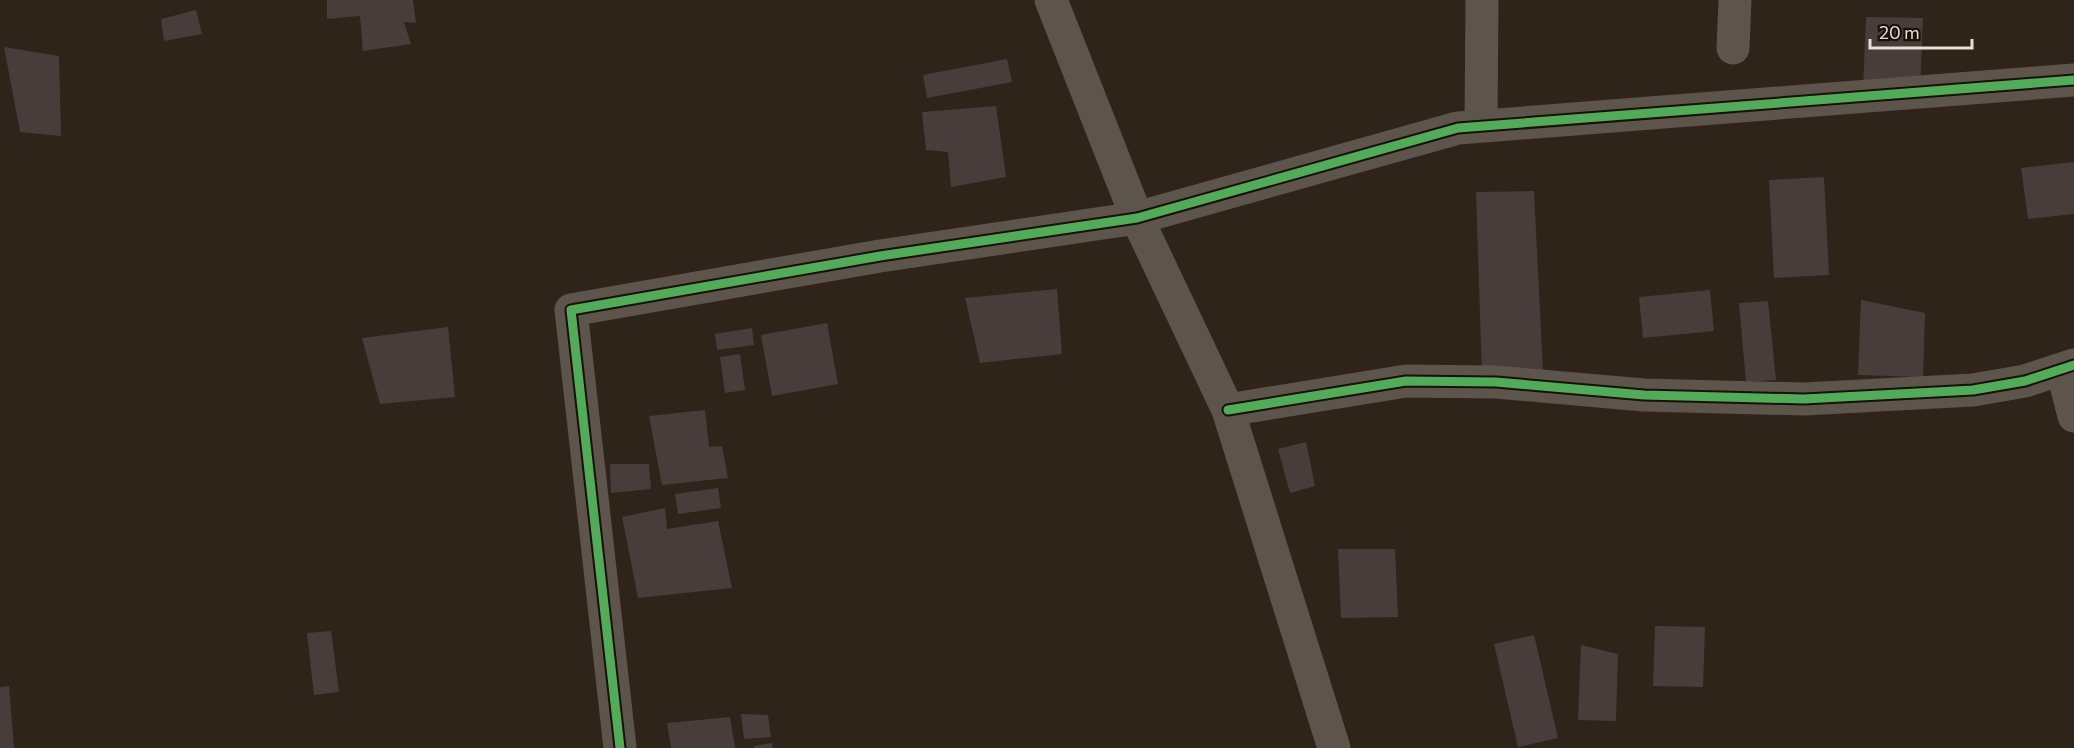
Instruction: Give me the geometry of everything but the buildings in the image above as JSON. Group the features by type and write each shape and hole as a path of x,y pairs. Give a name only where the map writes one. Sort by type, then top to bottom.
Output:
{"street":[{"path":"1052,0 1137,218 1228,410 1334,748"},
{"path":"1480,126 1482,0"},
{"path":"1733,48 1735,0"},
{"path":"620,748 572,310 880,256 1137,218 1458,128 2074,81"},
{"path":"1228,410 1406,381 1496,382 1644,395 1804,399 1973,390 2025,381 2068,367 2074,416"}],"cycle path":[{"path":"620,748 571,310 880,256 1137,218 1458,128 2074,80"},
{"path":"1228,410 1406,381 1496,382 1644,395 1804,399 1973,390 2025,381 2074,365"}]}
